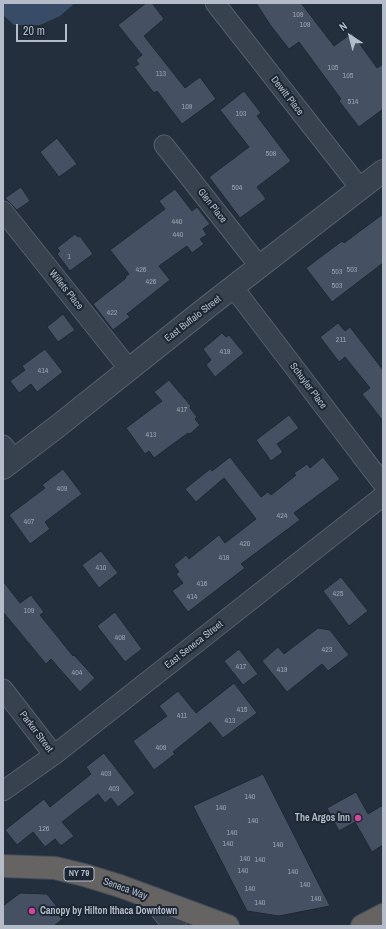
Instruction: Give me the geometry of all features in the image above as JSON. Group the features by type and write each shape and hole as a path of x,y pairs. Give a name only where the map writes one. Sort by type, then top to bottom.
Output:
{"highway":[{"name":"Seneca Way","path":"3,866 55,868 84,875 120,886 228,926"},
{"path":"362,926 383,915"}],"street":[{"name":"Dewitt Place","path":"214,3 360,188"},
{"name":"Glen Place","path":"164,145 260,267"},
{"name":"East Buffalo Street","path":"7,458 58,426 383,170"},
{"name":"Willets Place","path":"3,211 129,369"},
{"name":"Schuyler Place","path":"233,288 383,484"},
{"name":"East Seneca Street","path":"3,792 54,755 383,496"},
{"name":"Parker Street","path":"3,689 54,755"},
{"name":"Seneca Way","path":"152,898 175,926"}],"water":[{"path":"3,3 75,3 60,16 40,25 14,25 3,15"}],"building":[{"path":"146,3 152,3 164,19 144,36 185,88 200,77 216,99 182,124 157,91 154,93 134,67 139,64 136,60 142,55 118,25"},
{"path":"256,3 301,3 334,46 352,33 377,68 383,64 383,109 359,127 339,101 341,99 299,42 289,49 271,26"},
{"path":"244,91 261,113 257,116 291,161 257,187 266,199 240,218 209,177 249,147 220,110"},
{"path":"57,138 77,164 59,177 40,152"},
{"path":"21,187 30,201 17,210 5,198"},
{"path":"175,189 192,211 197,207 210,224 203,229 207,235 200,239 204,244 192,253 187,246 159,266 170,280 127,314 130,317 113,330 93,304 129,274 110,250 165,209 159,201"},
{"path":"383,214 383,263 332,302 306,268 342,241 344,243"},
{"path":"75,234 78,237 80,236 93,254 70,271 57,254 60,251 57,248"},
{"path":"63,314 75,330 58,342 47,327"},
{"path":"338,323 345,331 350,327 383,370 383,421 362,394 370,388 345,357 339,362 320,337"},
{"path":"222,333 226,337 229,335 244,353 215,377 206,365 211,360 203,349"},
{"path":"45,349 63,372 37,392 31,384 19,393 10,381 25,370 22,366"},
{"path":"169,380 191,406 190,408 197,417 195,419 200,425 190,434 188,433 154,458 149,451 145,454 126,428 162,401 154,392"},
{"path":"289,415 299,428 277,444 283,452 271,461 256,440"},
{"path":"230,457 261,497 268,492 271,495 296,475 294,473 307,464 310,468 323,457 340,479 294,513 300,520 241,564 245,568 188,612 172,591 183,583 176,574 179,572 174,565 186,555 189,559 219,535 225,543 256,519 224,478 196,502 185,489 210,469 212,471"},
{"path":"63,469 82,494 45,522 50,529 30,544 9,515 45,488 42,485"},
{"path":"101,551 118,573 99,588 82,565"},
{"path":"341,577 368,611 349,626 323,591"},
{"path":"3,581 20,603 31,595 44,612 40,615 73,656 74,655 95,678 80,692 51,659 46,664 3,612"},
{"path":"115,612 142,649 125,662 97,626"},
{"path":"318,628 330,630 349,655 328,671 322,664 287,692 262,661 278,647 284,654"},
{"path":"239,649 258,674 243,685 224,661"},
{"path":"234,683 257,713 223,738 210,722 173,752 175,754 154,770 133,741 167,716 159,706 178,691 196,713"},
{"path":"104,753 135,793 118,807 111,798 105,803 98,794 62,822 74,836 61,846 55,839 45,847 33,832 17,845 5,830 44,799 50,807 91,774 86,767"},
{"path":"263,774 330,906 279,916 247,911 193,806"},
{"name":"The Argos Inn","path":"356,792 368,814 383,805 383,845 372,852 355,822 339,831 327,808"},
{"name":"Canopy by Hilton Ithaca Downtown","path":"20,893 47,894 65,917 54,926 3,926 3,906"}],"place":[{"name":"The Argos Inn","path":"358,818"},
{"name":"Canopy by Hilton Ithaca Downtown","path":"32,911"}]}
